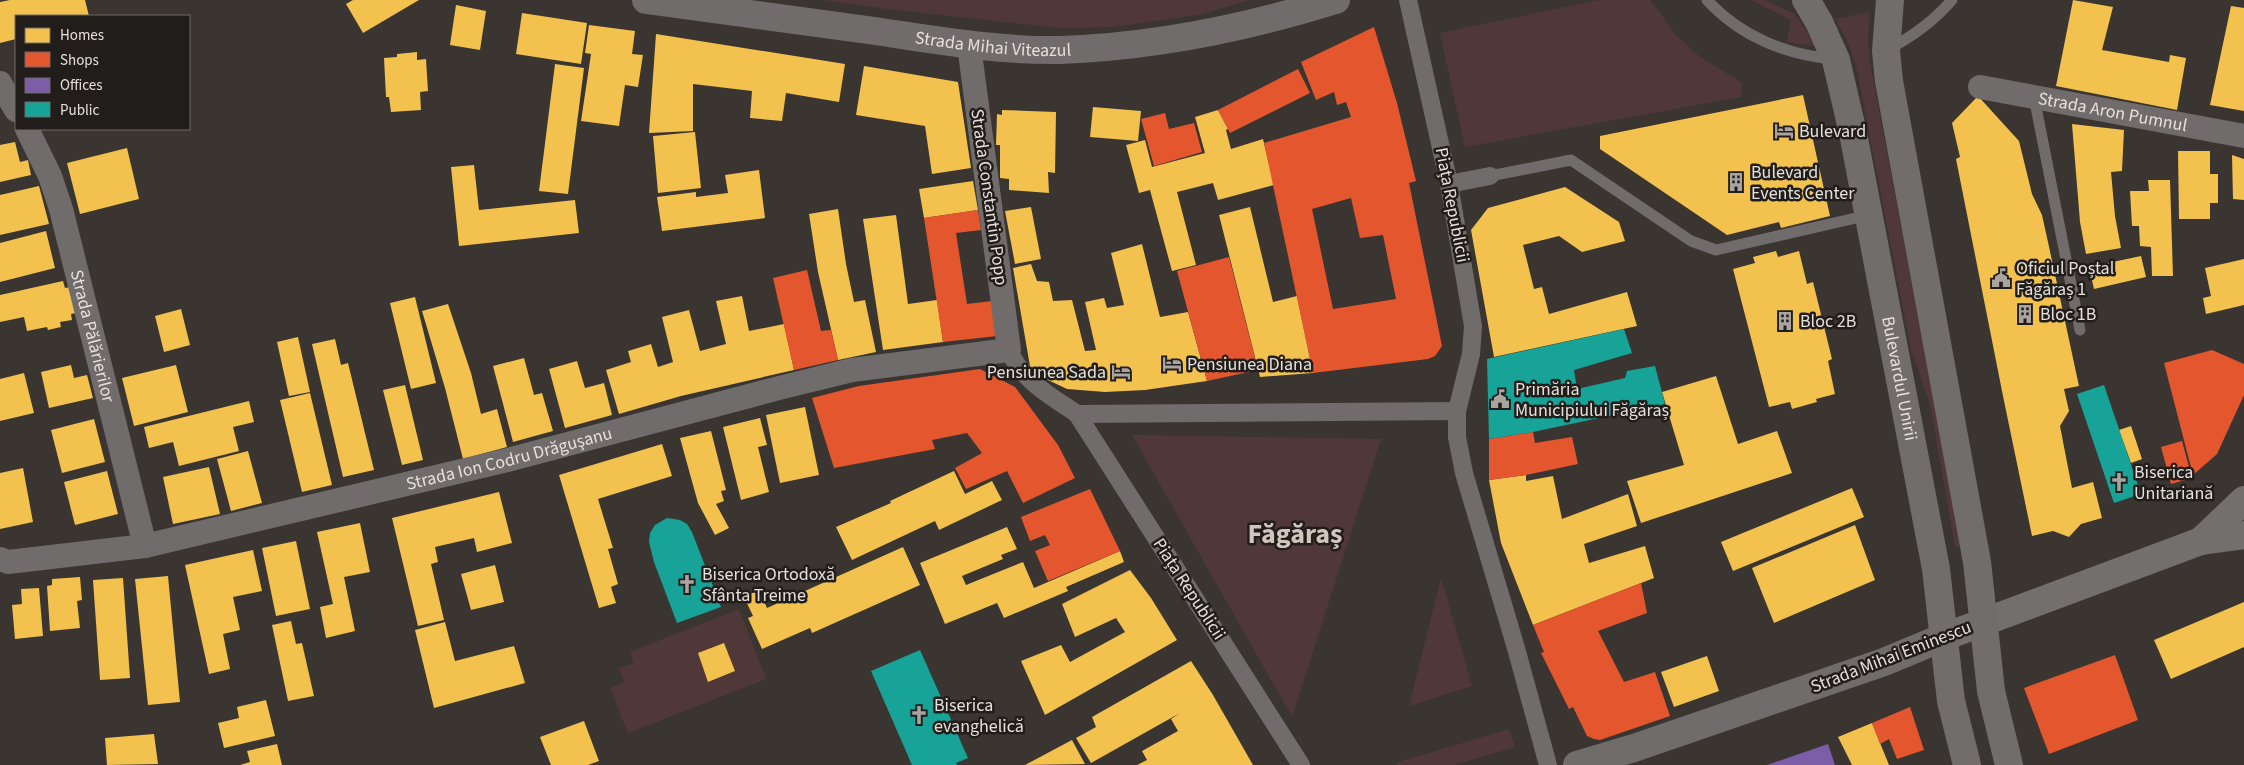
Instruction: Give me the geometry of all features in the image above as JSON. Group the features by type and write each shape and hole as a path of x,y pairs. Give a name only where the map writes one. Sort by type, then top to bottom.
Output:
{"main road":[{"name":"Bulevardul Unirii","path":"1806,0 1819,22 1836,60 1844,91 1870,215 1936,569 1951,702 1967,765"},
{"path":"1890,0 1886,51 1889,81 1977,562 1991,691 2009,765"},
{"name":"Strada Mihai Eminescu","path":"2201,541 2244,500"},
{"name":"Strada Mihai Eminescu","path":"1944,637 2201,541 2244,535"}],"street":[{"name":"Strada Mihai Viteazul","path":"646,0 968,45 1057,50 1137,45 1245,26 1336,0"},
{"name":"Piața Republicii","path":"1408,0 1449,184 1473,326 1472,348 1457,411 1457,437 1464,473 1548,765"},
{"name":"Strada Constantin Popp","path":"968,45 1010,350"},
{"path":"0,83 15,108"},
{"name":"Strada Aron Pumnul","path":"1980,87 2244,136"},
{"name":"Strada Pălărierilor","path":"27,130 50,176 60,209 145,546"},
{"path":"1449,184 1490,176"},
{"name":"Piața Republicii","path":"1010,350 1014,360 1029,379 1077,414 1301,765"},
{"name":"Strada Ion Codru Drăguşanu","path":"4,561 145,546 508,460 852,370 1010,350"},
{"path":"1077,414 1457,411"},
{"name":"Strada Mihai Eminescu","path":"1577,765 1634,748 1876,665 1944,637"}],"lane":[{"path":"1707,0 1734,25 1758,39 1800,55 1836,60"},
{"path":"1886,51 1915,35 1942,12 1952,0"},
{"path":"2034,97 2080,330"},
{"path":"1490,176 1571,160 1691,241 1716,250 1870,215"}],"shaded area":[{"path":"824,0 1250,0 1203,14 1113,27 1060,28 887,9"},
{"path":"1599,0 1650,0 1677,36 1699,56 1742,83 1741,97 1465,147 1440,33"},
{"path":"1751,0 1765,0 1795,14 1815,46 1787,42 1791,20"},
{"path":"1869,12 1868,43 1871,68 1961,545 1958,547 1955,546 1930,404 1911,350 1856,65 1848,42 1835,19"},
{"path":"1132,435 1381,439 1292,717"},
{"path":"1441,578 1472,686 1409,706"},
{"path":"739,609 766,679 628,733 610,688 624,682 619,668 634,663 630,652"},
{"path":"1509,729 1515,747 1454,765 1399,765 1395,763"}],"building: Homes":[{"path":"10,0 85,0 89,15 15,15 15,39 0,43 0,2"},
{"path":"353,0 419,0 363,33 346,4"},
{"path":"2073,0 2113,7 2102,50 2169,62 2170,55 2186,58 2177,110 2056,86"},
{"path":"456,5 486,11 480,50 450,45"},
{"path":"2231,6 2244,8 2244,111 2210,105"},
{"path":"522,13 587,23 581,64 516,54"},
{"path":"589,25 635,31 632,54 643,55 638,87 625,85 619,126 581,121 591,54 585,53"},
{"path":"656,34 845,64 839,102 786,93 782,121 750,118 752,91 693,84 693,131 649,133"},
{"path":"417,52 417,60 426,59 428,91 420,92 421,110 391,112 389,97 386,97 384,58 397,57 397,54"},
{"path":"555,64 584,68 568,194 539,191"},
{"path":"864,66 958,82 971,168 932,174 925,126 856,115"},
{"name":"Bulevard Events Center","path":"1803,95 1830,216 1781,228 1779,222 1727,235 1600,149 1600,136"},
{"name":"Bloc 1B","path":"1978,96 2019,141 2032,194 2042,215 2079,386 2064,389 2069,411 2060,426 2072,488 2093,482 2102,518 2081,524 2069,537 2053,531 2032,536 2003,396 1956,159 1960,157 1952,123"},
{"path":"1093,107 1141,111 1138,141 1090,137"},
{"path":"1002,110 1056,112 1055,173 1048,172 1049,193 1009,190 1009,179 1000,178 1000,145 996,145 997,114 1002,115"},
{"path":"1218,110 1228,129 1226,130 1231,149 1263,139 1274,185 1218,200 1213,183 1177,192 1196,265 1172,271 1150,190 1139,193 1126,145 1145,140 1152,167 1205,153 1195,117"},
{"path":"2072,124 2124,130 2122,171 2111,172 2115,216 2121,248 2086,254 2080,222"},
{"path":"695,132 701,188 658,193 653,136"},
{"path":"15,142 20,162 28,160 31,175 0,182 0,145"},
{"path":"127,148 139,199 80,214 67,163"},
{"path":"2178,151 2210,151 2210,174 2218,174 2218,203 2210,203 2210,219 2179,219"},
{"path":"2232,155 2244,159 2244,200 2233,199"},
{"path":"474,165 479,210 575,200 579,233 459,246 451,167"},
{"path":"759,170 765,218 662,231 657,197 696,192 696,197 728,193 725,175"},
{"path":"2148,180 2170,180 2173,276 2152,276 2151,247 2140,246 2139,226 2132,226 2130,191 2149,191"},
{"path":"973,181 978,210 924,218 919,189"},
{"path":"39,186 49,224 0,235 0,195"},
{"path":"1565,187 1619,222 1625,241 1582,252 1559,236 1523,245 1534,289 1542,287 1549,314 1627,292 1637,326 1494,357 1471,230 1488,208"},
{"path":"1031,207 1041,259 1015,264 1005,211"},
{"path":"1250,207 1273,302 1297,296 1313,373 1260,377 1219,215"},
{"path":"838,209 854,302 865,300 876,352 838,360 818,272 809,214"},
{"path":"896,215 908,304 937,300 943,342 883,350 863,219"},
{"path":"46,231 55,268 0,282 0,243"},
{"path":"1142,244 1160,317 1188,312 1207,381 1145,390 1105,392 1067,389 1031,372 1013,268 1031,264 1037,281 1049,282 1053,301 1072,300 1085,351 1096,350 1085,302 1104,298 1107,308 1124,305 1111,253"},
{"name":"Bloc 2B","path":"1776,251 1778,257 1799,251 1807,284 1813,282 1832,359 1828,361 1835,394 1816,399 1817,402 1792,409 1790,402 1769,407 1733,269 1755,263 1753,257"},
{"path":"2141,256 2146,277 2094,289 2089,267"},
{"path":"2244,259 2244,305 2206,314 2203,298 2211,296 2205,268"},
{"path":"63,281 65,288 70,287 76,313 71,314 72,320 60,322 61,327 48,330 47,327 27,331 24,317 0,322 0,295"},
{"path":"742,296 749,331 784,324 794,370 681,396 619,414 606,370 631,362 628,351 651,344 658,367 673,362 662,317 689,310 700,351 726,344 716,301"},
{"path":"415,297 436,383 411,389 390,303"},
{"path":"448,304 471,373 481,414 497,409 507,447 463,459 445,388 422,311"},
{"path":"181,309 190,345 164,352 155,316"},
{"path":"298,337 310,392 289,396 277,342"},
{"path":"335,339 341,365 348,363 374,470 343,477 312,344"},
{"path":"524,358 534,395 542,393 553,431 513,442 493,366"},
{"path":"577,361 585,388 604,383 612,415 565,428 549,369"},
{"path":"71,365 74,378 87,375 93,398 49,408 41,372"},
{"path":"176,365 188,412 134,426 122,378"},
{"path":"24,373 34,413 0,421 0,379"},
{"path":"1716,376 1738,444 1777,431 1792,473 1641,523 1627,481 1684,465 1662,392"},
{"path":"405,385 423,460 402,465 383,390"},
{"path":"310,393 332,485 302,492 280,400"},
{"path":"249,401 254,422 233,427 239,451 179,466 173,442 149,448 144,427"},
{"path":"805,407 819,475 780,483 766,415"},
{"path":"760,418 767,445 758,447 769,492 741,500 723,427"},
{"path":"94,419 105,462 62,473 51,430"},
{"path":"2131,426 2142,459 2131,463 2119,430"},
{"path":"711,431 726,490 721,491 724,501 716,504 729,528 715,535 698,503 680,438"},
{"path":"662,444 672,476 598,499 613,548 608,549 618,584 611,587 616,603 599,608 559,475"},
{"path":"248,451 262,503 231,511 217,459"},
{"path":"209,467 220,514 173,524 163,477"},
{"path":"23,468 33,522 0,529 0,473"},
{"path":"107,471 118,514 75,525 64,482"},
{"path":"954,471 965,494 992,481 1002,500 939,530 935,521 852,560 836,527 891,503 890,501"},
{"path":"1526,475 1526,481 1553,476 1562,519 1628,494 1637,526 1584,544 1589,563 1645,546 1654,578 1533,625 1501,543 1489,480"},
{"path":"1852,488 1864,517 1733,571 1721,542"},
{"path":"499,492 512,543 477,552 474,538 435,547 438,562 431,564 444,620 418,626 392,518"},
{"path":"360,523 370,572 344,577 355,631 326,638 320,607 333,604 317,532"},
{"path":"1855,525 1875,580 1774,623 1752,568"},
{"path":"1007,527 1017,549 1001,555 1003,559 962,576 966,585 1023,562 1034,588 1120,551 1124,562 1066,587 1068,591 1004,618 997,603 945,624 920,563"},
{"path":"296,541 310,609 276,616 262,548"},
{"path":"903,547 920,585 812,633 810,628 762,649 748,618 753,616 744,597 759,590 767,608"},
{"path":"253,550 262,591 233,597 240,630 223,634 230,669 209,674 185,565"},
{"path":"495,565 504,602 471,610 461,574"},
{"path":"1130,570 1151,598 1177,640 1045,715 1021,661 1061,645 1070,662 1125,632 1116,618 1075,637 1062,604"},
{"path":"168,576 180,702 148,705 135,579"},
{"path":"80,577 82,600 77,601 80,628 50,631 47,586 52,585 52,579"},
{"path":"123,578 130,678 100,680 93,580"},
{"path":"39,588 43,636 15,639 12,605 22,604 21,589"},
{"path":"2244,602 2244,647 2171,679 2154,640"},
{"path":"291,621 296,644 302,643 314,696 288,701 272,625"},
{"path":"445,622 455,661 514,646 525,683 434,708 415,630"},
{"path":"724,643 735,671 708,682 698,653"},
{"path":"1707,656 1719,691 1674,707 1661,672"},
{"path":"1191,661 1253,765 1137,765 1147,760 1142,751 1178,731 1171,719 1180,713 1091,763 1076,738 1096,727 1092,717"},
{"path":"266,700 275,736 224,748 218,723 239,718 237,707"},
{"path":"584,721 599,761 588,765 551,765 540,737"},
{"path":"1872,723 1889,765 1852,765 1838,737"},
{"path":"154,734 158,764 107,765 105,738"},
{"path":"1072,740 1085,764 1025,765"},
{"path":"277,744 282,765 240,765 250,762 247,751"}],"building: Shops":[{"path":"1374,27 1397,103 1416,181 1409,183 1442,346 1435,356 1428,359 1313,373 1264,143 1351,117 1346,102 1337,105 1334,92 1316,100 1301,62","holes":["1351,198 1360,238 1383,235 1396,299 1333,309 1312,209"]},
{"path":"1298,69 1310,93 1230,133 1218,110"},
{"path":"1165,113 1169,129 1194,123 1202,152 1154,166 1141,119"},
{"path":"978,210 981,230 956,233 967,304 992,301 997,336 943,342 924,218"},
{"path":"1229,257 1258,370 1207,381 1177,271"},
{"path":"807,270 821,331 831,330 838,360 794,370 773,278"},
{"path":"2212,350 2244,364 2244,395 2217,454 2193,475 2164,363"},
{"path":"980,369 1015,387 1058,445 1075,478 1023,503 1007,471 966,489 955,468 982,453 967,433 932,440 935,449 834,468 812,398 859,386"},
{"path":"1533,432 1535,443 1572,437 1578,464 1526,475 1489,480 1489,439"},
{"path":"2182,441 2192,478 2171,484 2161,447"},
{"path":"1090,489 1120,551 1048,581 1035,551 1050,545 1045,535 1030,541 1021,517"},
{"path":"1641,583 1647,613 1598,631 1624,682 1655,672 1670,716 1600,740 1594,739 1587,736 1573,707 1569,709 1541,653 1544,652 1533,625"},
{"path":"2115,655 2138,720 2049,754 2024,688"},
{"path":"1910,707 1924,750 1897,759 1889,739 1880,744 1872,723"}],"building: Offices":[{"path":"1828,744 1835,765 1767,765"}],"building: Public":[{"path":"1624,329 1632,353 1574,370 1577,389 1625,378 1627,371 1655,366 1665,404 1533,432 1489,439 1487,359"},
{"path":"2104,385 2141,494 2114,503 2077,394"},
{"name":"Biserica Ortodoxă Sfânta Treime","path":"667,518 680,520 687,524 692,532 721,607 677,623 654,562 649,542 650,533 655,525"},
{"name":"Biserica evanghelică","path":"920,650 968,758 956,763 957,765 912,765 871,671"}],"place":[{"name":"Bulevard","path":"1784,131"},
{"name":"Bulevard Events Center","path":"1736,182"},
{"name":"Oficiul Poștal Făgăraș 1","path":"2001,278"},
{"name":"Bloc 1B","path":"2025,314"},
{"name":"Bloc 2B","path":"1785,321"},
{"name":"Pensiunea Diana","path":"1172,364"},
{"name":"Pensiunea Sada","path":"1121,372"},
{"name":"Primăria Municipiului Făgăraș","path":"1500,399"},
{"name":"Biserica Unitariană","path":"2119,482"},
{"name":"Biserica Ortodoxă Sfânta Treime","path":"687,584"},
{"name":"Biserica evanghelică","path":"919,715"}],"district":[{"name":"Făgăraș","path":"1295,534"}]}
